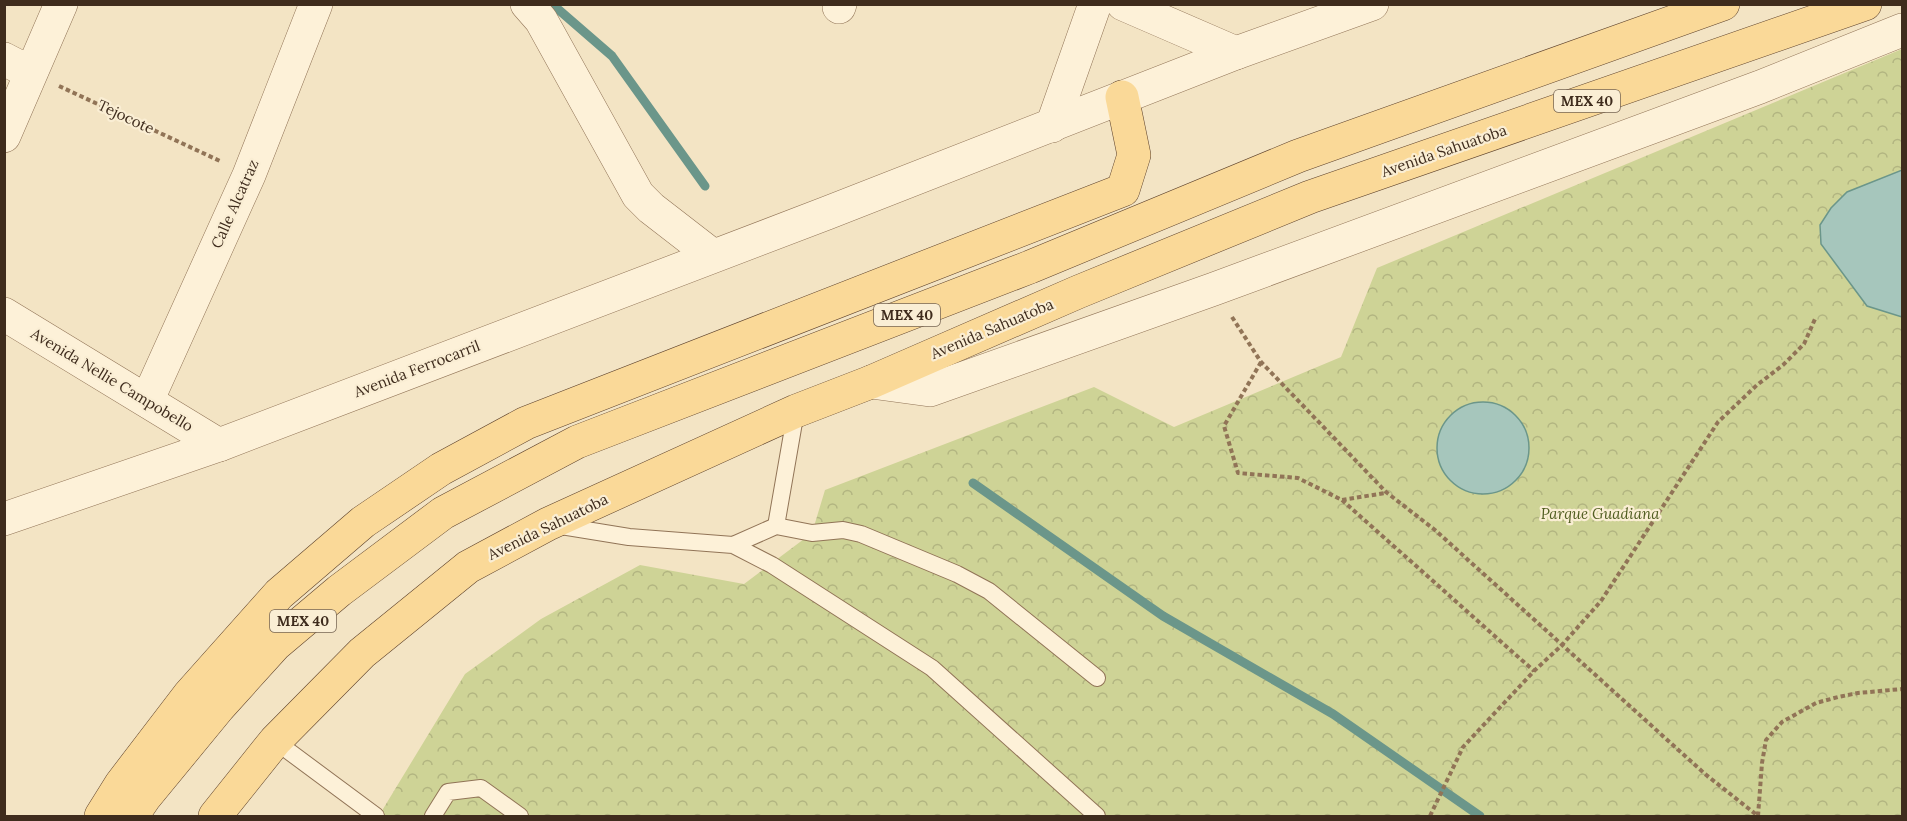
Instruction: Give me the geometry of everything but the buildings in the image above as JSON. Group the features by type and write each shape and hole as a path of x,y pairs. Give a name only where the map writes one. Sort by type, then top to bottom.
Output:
{"main road":[{"name":"MEX 40","path":"132,816 219,707 275,645 339,591 443,513 577,442 1030,267 1298,156 1723,4"},
{"name":"Avenida Sahuatoba","path":"215,816 274,741 362,653 468,567 548,524 796,411 871,382 1078,292 1310,197 1865,4"},
{"path":"101,816 121,784 189,695 279,594 363,522 441,469 526,423 1123,190 1134,155 1122,97"}],"street":[{"path":"4,136 18,66 61,4"},
{"name":"Calle Alcatraz","path":"147,401 249,175 316,4"},
{"path":"527,4 541,20 638,195 651,208 713,256"},
{"path":"1052,126 1095,4"},
{"path":"1123,4 1236,52"},
{"path":"1052,126 1236,52 1372,4"},
{"path":"871,382 930,390 1214,289 1760,87 1902,30"},
{"name":"Avenida Ferrocarril","path":"4,519 219,445 1052,126"},
{"name":"Avenida Nellie Campobello","path":"4,314 219,445"}],"lane":[{"path":"776,526 796,411"},
{"path":"548,524 629,537 733,545 772,565 932,668 1097,816"},
{"path":"733,545 776,526 812,533 843,530 861,534 957,574 988,591 1097,678"},
{"path":"274,741 376,816"},
{"path":"433,816 448,792 481,788 520,816"}],"path":[{"name":"Tejocote","path":"18,66 249,175"},
{"path":"1214,289 1261,362 1386,492 1435,530 1705,774 1759,816"},
{"path":"1430,816 1463,747 1534,671 1562,645 1601,601 1718,422 1804,344 1815,319"},
{"path":"1261,362 1224,426 1238,473 1298,478 1342,500 1534,671"},
{"path":"1342,500 1386,492"},
{"path":"1759,816 1762,763 1767,740 1782,722 1816,703 1838,696 1902,689"}],"green space":[{"name":"Parque Guadiana","path":"1902,49 1902,816 381,816 383,809 465,674 541,619 640,565 744,584 812,533 825,490 1094,387 1174,427 1341,357 1377,268"}],"water":[{"path":"1902,170 1902,317 1867,306 1821,244 1820,225 1831,208 1847,192"},
{"path":"1483,402 1501,405 1516,415 1526,430 1529,448 1526,466 1516,481 1501,491 1483,494 1465,491 1450,481 1440,466 1437,448 1440,430 1450,415 1465,405"}],"waterway":[{"path":"552,4 612,56 705,186"},
{"path":"973,483 1163,616 1333,714 1480,816"}]}
